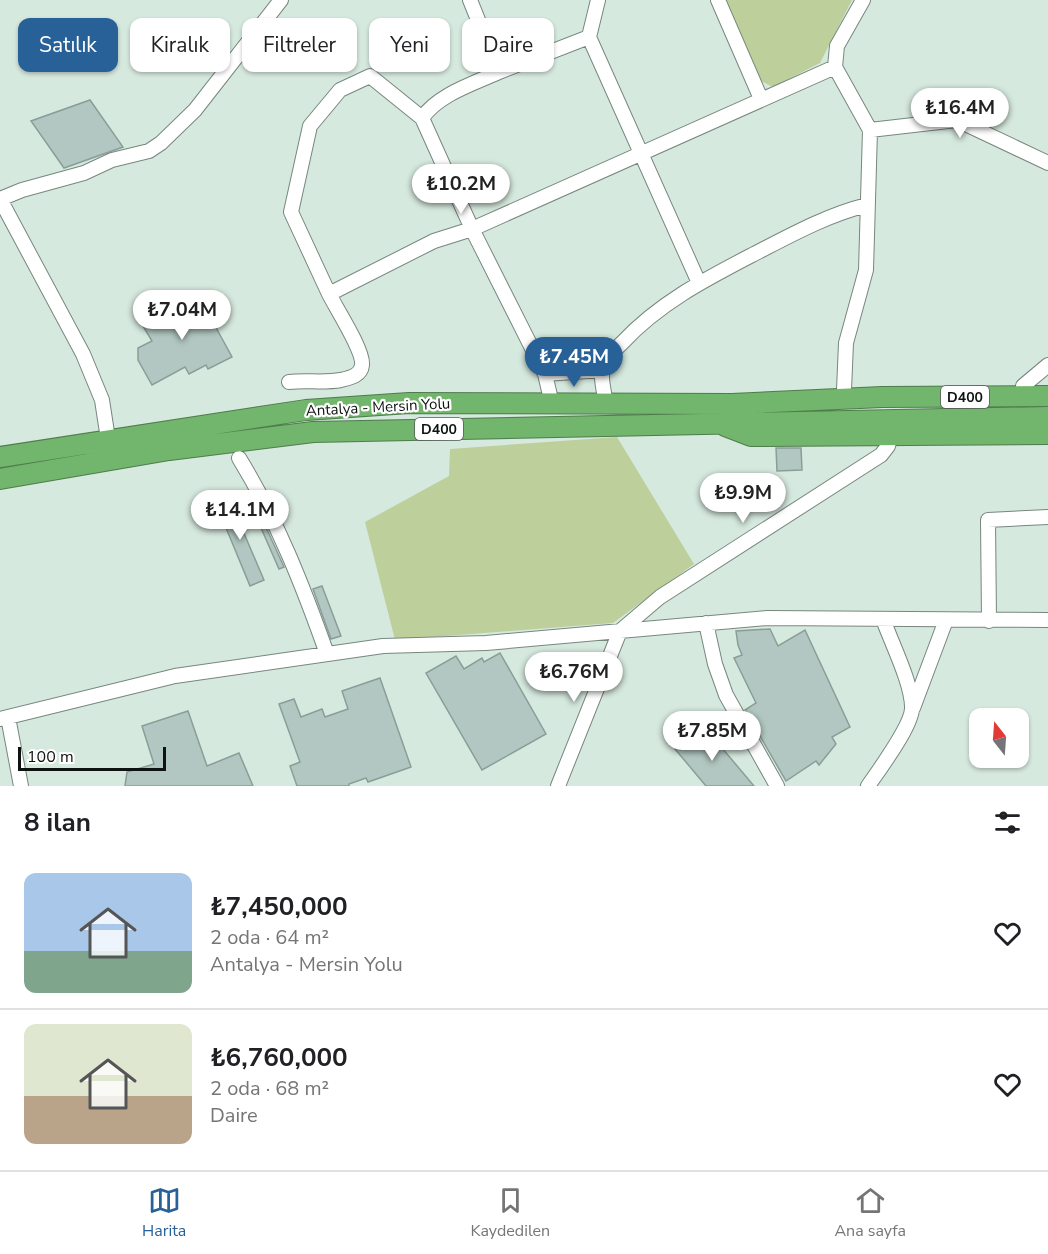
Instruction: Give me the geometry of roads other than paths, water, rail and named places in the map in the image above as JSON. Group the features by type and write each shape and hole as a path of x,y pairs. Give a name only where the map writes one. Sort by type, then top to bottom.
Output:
{"highway":[{"path":"732,404 844,390 1048,385"},
{"name":"Antalya - Mersin Yolu","path":"0,457 306,410 409,403 732,404 882,397 1048,396"},
{"name":"Antalya - Mersin Yolu","path":"0,479 169,450 313,432 717,423 886,428 1048,417"},
{"path":"886,428 1048,434"}],"street":[{"path":"108,439 102,400 83,354 0,199 22,190 84,173 112,160 149,151 155,147 195,110 281,0"},
{"path":"470,0 477,18"},
{"path":"598,0 589,36 699,283"},
{"path":"718,0 761,99"},
{"path":"844,390 846,343 866,270 870,130 835,67 837,45 863,0"},
{"path":"554,50 589,36"},
{"path":"329,294 434,241 472,229 835,67"},
{"path":"422,118 440,100 499,72"},
{"path":"289,382 338,380 356,375 363,365 358,347 329,294 291,212 309,126 340,90 370,76 422,118 472,229 545,374 552,405"},
{"path":"870,130 957,120 1048,163"},
{"path":"606,404 602,370 606,360 656,310 699,283 808,226 867,205"},
{"path":"1023,386 1048,365"},
{"path":"545,374 602,370"},
{"path":"558,786 620,631 660,597 880,455 888,446 886,428"},
{"path":"239,458 278,528 327,654"},
{"path":"989,621 988,519 1048,517"},
{"path":"21,786 4,718 175,676 383,646 486,643 767,618 1048,620"},
{"path":"883,619 908,685 912,710"},
{"path":"868,786 904,730 946,620"},
{"path":"705,623 726,696 777,786"}]}
